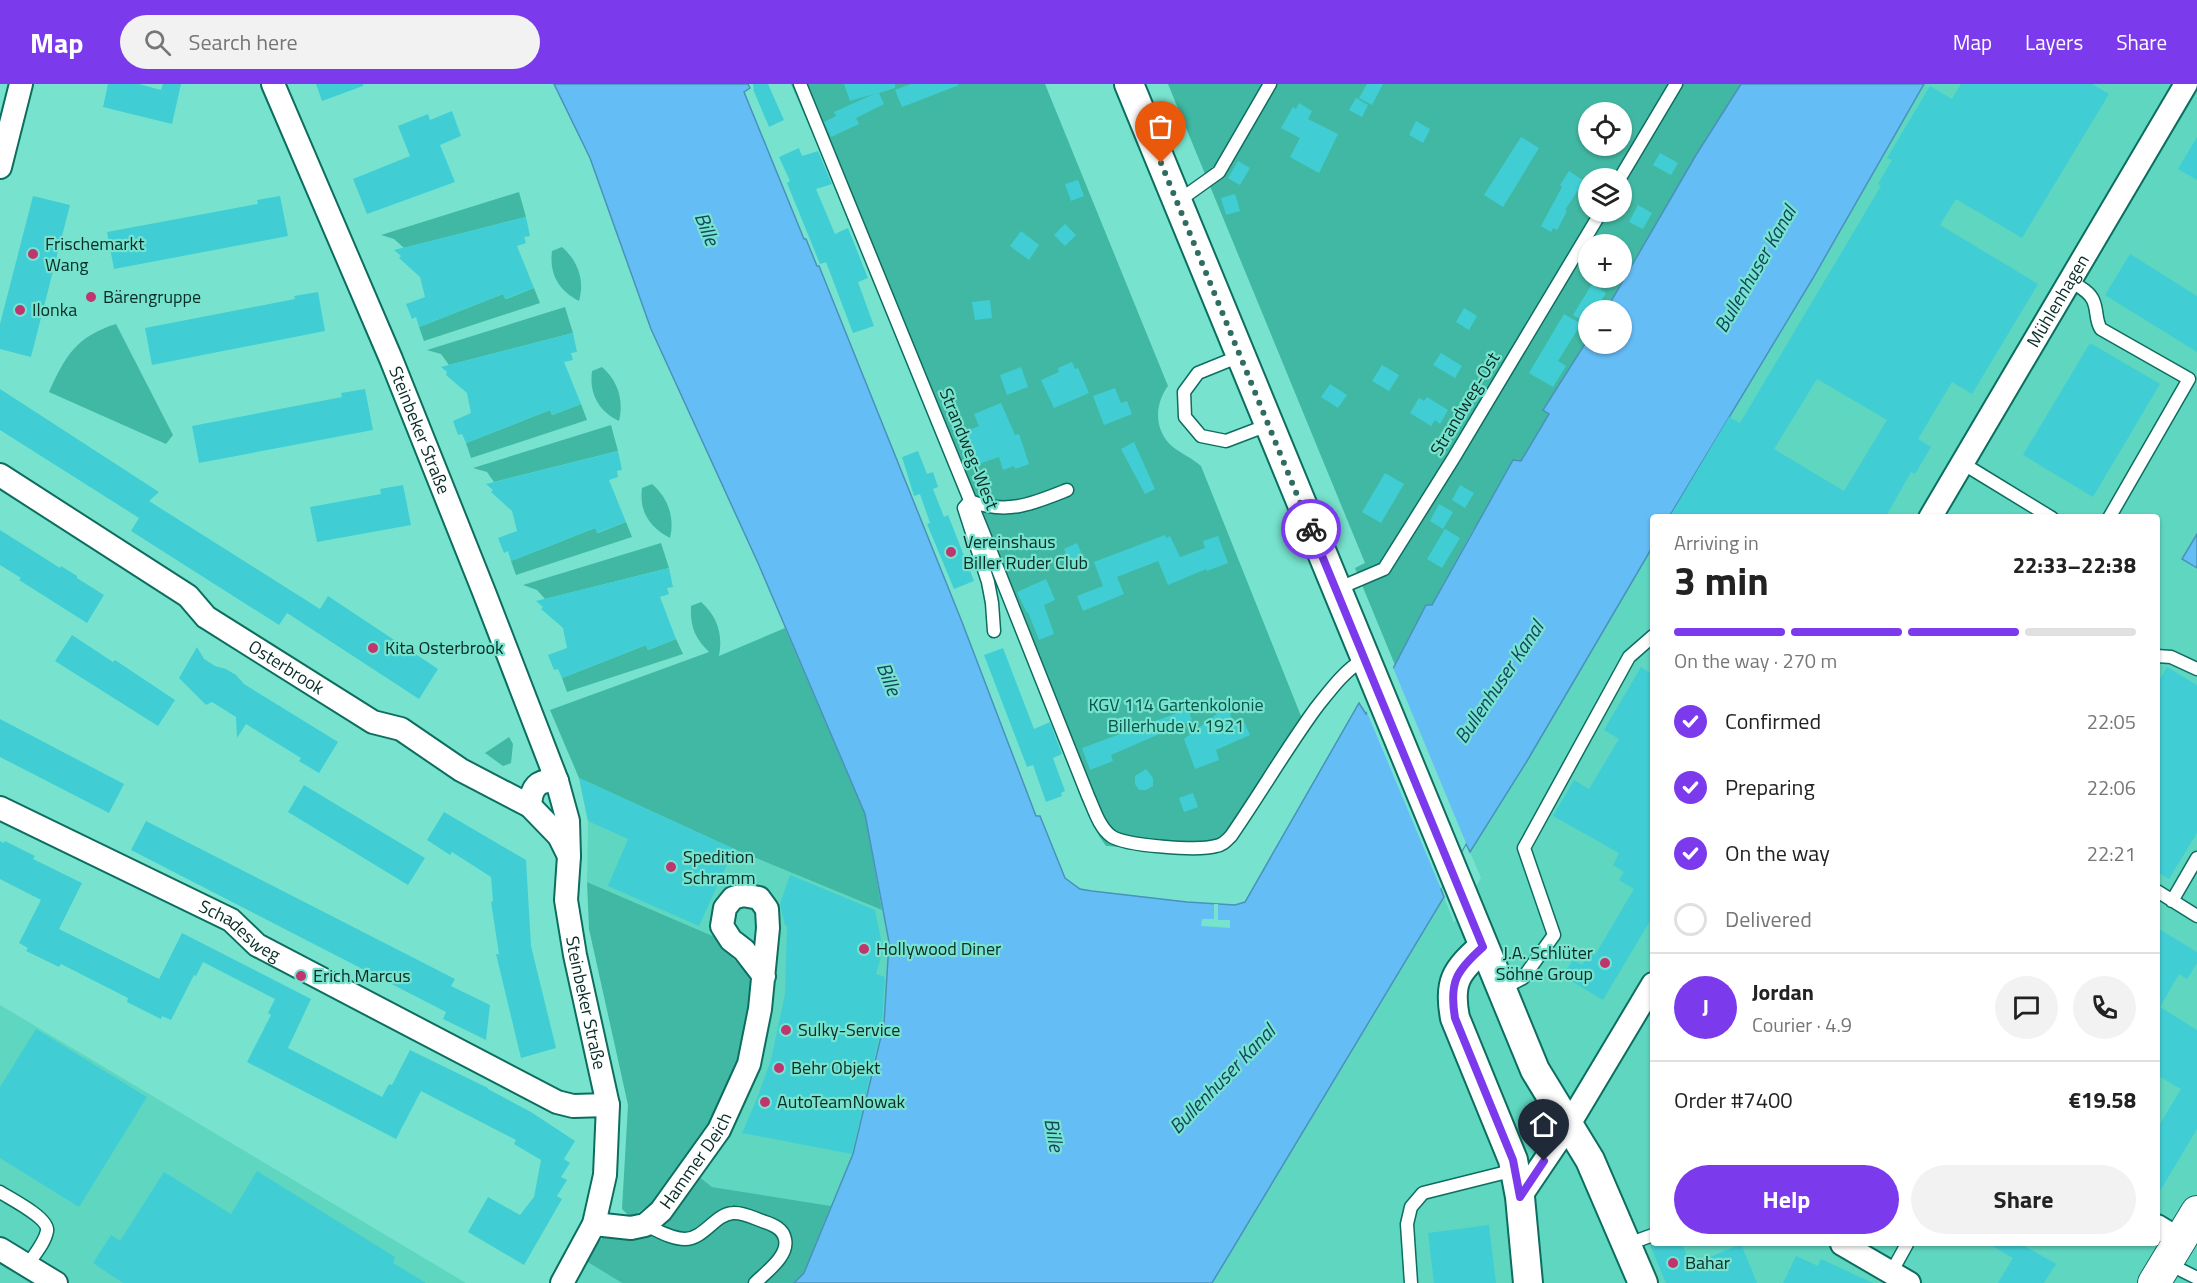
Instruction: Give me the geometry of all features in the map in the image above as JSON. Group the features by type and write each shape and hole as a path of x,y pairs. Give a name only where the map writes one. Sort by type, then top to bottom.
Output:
{"main road":[{"path":"2164,1253 2197,1212"}],"street":[{"path":"0,167 21,84"},
{"name":"Steinbeker Straße","path":"273,84 391,360 557,781 568,821 569,856 566,900 575,955 608,1105 605,1175 594,1224"},
{"path":"1129,84 1535,1070 1640,1240 1643,1283"},
{"name":"Mühlenhagen","path":"1932,514 2186,84"},
{"name":"Osterbrook","path":"0,475 188,596 206,616 363,716 373,722 401,729 461,770 530,806 559,836 569,856"},
{"path":"530,806 531,794 535,786 541,782 557,781"},
{"name":"Schadesweg","path":"0,808 231,920 257,945 557,1102 573,1106 608,1105"},
{"path":"1483,947 1466,962 1457,974 1452,986 1452,1001 1455,1018 1513,1160 1518,1183 1528,1283"},
{"name":"Hammer Deich","path":"594,1224 631,1228 645,1225 661,1211 719,1130 749,1064 764,976"},
{"path":"1518,1183 1568,1126 1650,989"},
{"path":"562,1283 594,1224"},
{"path":"1845,1246 1900,1278"},
{"path":"0,1249 56,1283"}],"lane":[{"name":"Strandweg-West","path":"800,84 1088,796 1106,831 1119,840 1150,845 1214,847 1223,844 1231,836 1297,734 1332,687 1344,673 1365,658"},
{"path":"1177,202 1219,172 1270,84"},
{"path":"1626,168 1676,84"},
{"name":"Strandweg-Ost","path":"1336,590 1384,569 1453,459 1594,222"},
{"path":"2070,281 2093,299 2096,322 2101,329 2189,380 2111,514"},
{"path":"1240,356 1198,373 1185,392 1185,417 1201,436 1226,441 1268,425"},
{"path":"1962,463 2045,514"},
{"path":"994,631 988,582 964,508 970,501 986,507 1023,507 1067,490"},
{"path":"1501,990 1523,978 1554,935 1524,848 1629,657 1650,639"},
{"path":"2160,656 2171,657 2197,669"},
{"path":"2172,900 2197,858"},
{"path":"2160,893 2197,916"},
{"path":"1411,1283 1407,1224 1411,1207 1423,1193 1518,1183"},
{"path":"0,1192 46,1223 47,1231 27,1266"},
{"path":"645,1225 671,1236 689,1238 735,1213 780,1229 785,1237 786,1247 783,1255 755,1283"},
{"path":"1900,1278 1907,1246"},
{"path":"2164,1253 2197,1278"}],"shaded area":[{"path":"1924,84 2197,84 2197,534 2183,559 2197,568 2197,1283 1212,1283 1444,897 1454,923 1481,878 1470,852 1650,551 1650,1246 2160,1246 2160,514 1671,514"},
{"path":"579,778 734,849 882,910 889,942 884,1024 853,1154 831,1206 712,1187 697,1175 758,1066 752,980 715,937 587,882 588,821"},
{"path":"0,1005 466,1283 0,1283"},
{"path":"586,1261 622,1283 561,1283"}],"green space":[{"name":"KGV 114 Gartenkolonie Billerhude v. 1921","path":"791,84 1045,84 1168,386 1158,409 1159,426 1173,447 1201,466 1307,731 1228,848 1218,851 1106,846 1099,836 857,236"},
{"path":"1168,84 1741,84 1696,155 1632,265 1632,234 1578,234 1578,288 1619,288 1612,300 1578,300 1579,354 1544,410 1549,413 1521,462 1473,530 1432,605 1426,606 1395,665 1355,568 1365,563"},
{"path":"519,192 526,217 404,248 394,239 381,235"},
{"path":"562,247 568,252 579,271 581,293 579,301 561,287 554,274 552,251"},
{"path":"534,288 540,303 424,341 419,327 503,294 506,299"},
{"path":"565,307 573,333 449,365 441,354 427,350"},
{"path":"116,324 173,435 166,444 49,392 74,349 91,335"},
{"path":"602,367 612,378 618,391 621,406 619,421 600,407 594,394 592,371"},
{"path":"581,404 587,420 471,458 466,443 550,410 552,415"},
{"path":"611,425 618,451 494,482 487,472 473,468"},
{"path":"652,484 658,489 669,508 672,523 670,538 656,529 644,511 642,488"},
{"path":"626,522 632,537 516,575 511,561 595,528 598,533"},
{"path":"661,543 669,568 545,599 537,590 523,585"},
{"path":"701,602 712,614 718,627 719,656 785,628 865,814 882,910 734,849 579,778 550,710 709,652 697,637 691,620 691,606"},
{"path":"676,639 683,654 567,692 562,678 646,645 648,650"},
{"path":"509,737 513,744 511,763 503,766 485,753"},
{"path":"587,882 715,937 752,980 741,1061 712,1124 655,1200 631,1218 622,1209 628,1105 589,929"},
{"path":"697,1175 712,1187 831,1206 804,1273 794,1283 622,1283 586,1261 593,1248 606,1234 637,1237"}],"water":[{"path":"554,84 748,84 750,88 744,92 804,239 819,266 962,622 1036,816 1040,816 1065,878 1080,889 1092,891 1235,905 1245,902 1359,703 1366,714 1426,605 1432,605 1513,460 1521,461 1549,414 1543,410 1578,354 1632,354 1632,300 1612,300 1619,288 1632,288 1632,265 1696,155 1741,84 1924,84 1813,278 1671,514 1650,514 1650,551 1527,761 1470,852 1466,844 1441,889 1444,897 1212,1283 794,1283 804,1273 853,1154 884,1024 889,942 865,814 758,563 651,329 590,158"},
{"path":"2197,534 2197,568 2182,559"}],"pier":[{"path":"1392,665 1466,843 1441,889 1366,710"},
{"path":"1214,904 1218,904 1218,920 1230,920 1230,928 1201,926 1202,919 1214,919"}],"building":[{"path":"108,84 139,84 161,90 163,84 181,84 172,124 103,107"},
{"path":"316,84 363,84 363,86 322,101"},
{"path":"753,84 768,84 784,120 769,127"},
{"path":"844,84 895,84 895,88 879,93 884,104 856,118 859,124 831,137 824,122 836,116 834,112 874,94 850,101"},
{"path":"911,84 959,85 902,107 895,90"},
{"path":"1367,84 1383,84 1372,105 1359,98"},
{"path":"1961,84 2092,84 2109,94 2022,238 1956,199 1940,225 2038,284 1972,394 1952,382 1918,439 1931,447 1915,474 1911,472 1887,514 1671,514 1729,417 1740,423 1881,186 1878,184 1892,160 1887,158 1930,86 1952,99","holes":["1817,379 1887,420 1844,491 1774,449"]},
{"path":"1356,98 1368,105 1362,117 1349,110"},
{"path":"1299,103 1312,111 1308,119 1338,134 1319,173 1290,157 1300,138 1281,128 1293,107 1296,109"},
{"path":"452,111 461,136 440,145 455,182 367,214 353,179 410,156 398,126 428,114 430,120"},
{"path":"1416,121 1430,129 1423,143 1409,135"},
{"path":"1521,137 1539,148 1503,207 1484,195"},
{"path":"2197,137 2197,180 2178,169"},
{"path":"799,148 802,156 818,151 832,184 816,189 835,234 848,228 868,278 858,282 874,326 853,333 826,262 820,264 787,183 790,181 779,157"},
{"path":"1660,153 1678,163 1671,175 1653,165"},
{"path":"1238,161 1250,168 1240,185 1228,178"},
{"path":"1569,171 1578,177 1578,190 1565,210 1567,211 1557,230 1553,228 1551,232 1541,226 1562,187 1560,185"},
{"path":"1078,180 1084,196 1071,201 1065,184"},
{"path":"1235,194 1240,211 1226,215 1221,198"},
{"path":"33,196 70,205 31,357 0,349 0,324"},
{"path":"280,196 288,236 114,269 107,232 258,204 257,200"},
{"path":"1638,205 1652,213 1643,229 1629,222 1632,222 1632,216"},
{"path":"526,217 530,236 524,237 526,243 517,246 534,288 505,299 503,294 419,327 416,317 412,319 406,304 425,297 420,277 399,258 401,256 394,250"},
{"path":"1065,224 1076,235 1065,246 1054,235"},
{"path":"1021,231 1039,245 1029,260 1010,246"},
{"path":"2130,254 2197,296 2197,352 2105,295"},
{"path":"1590,288 1598,288 1606,293 1601,300 1582,300"},
{"path":"318,292 325,331 152,365 145,328 295,299 294,296"},
{"path":"990,300 992,318 975,320 972,302"},
{"path":"1578,307 1578,318 1573,315"},
{"path":"1464,308 1477,316 1469,330 1456,322"},
{"path":"1564,314 1578,322 1578,329 1558,361 1566,366 1553,387 1529,373"},
{"path":"573,333 577,352 571,353 573,360 564,362 581,404 552,415 550,410 466,443 462,434 458,435 453,421 471,413 467,393 446,375 447,372 441,367"},
{"path":"2090,343 2160,384 2093,497 2023,455"},
{"path":"1441,353 1462,366 1455,378 1433,365"},
{"path":"1072,362 1075,369 1078,368 1089,393 1054,408 1041,380 1059,372 1058,368"},
{"path":"1382,365 1399,375 1389,391 1372,381"},
{"path":"1021,367 1028,387 1007,395 1000,375"},
{"path":"1330,384 1347,395 1338,408 1321,397"},
{"path":"1115,388 1121,403 1127,401 1132,414 1104,425 1093,396"},
{"path":"0,389 159,492 149,501 320,609 328,596 438,669 419,699 287,613 279,625 131,531 139,518 0,430"},
{"path":"365,389 373,430 199,463 192,426 342,397 341,393"},
{"path":"1427,397 1448,410 1440,424 1435,420 1431,426 1410,413 1419,398 1424,401"},
{"path":"1001,403 1015,435 1019,434 1029,464 1003,470 999,457 970,467 963,447 972,444 967,431 979,426 974,414"},
{"path":"1134,442 1155,489 1145,494 1121,449"},
{"path":"618,451 622,470 617,471 618,477 609,480 626,522 597,533 595,528 511,561 508,551 504,553 498,538 517,531 512,511 491,492 493,490 486,484"},
{"path":"918,451 927,474 933,472 938,487 933,489 944,517 948,515 974,581 954,589 927,524 930,523 920,494 914,496 902,457"},
{"path":"1385,473 1404,484 1381,523 1362,512"},
{"path":"403,485 411,525 317,542 310,507 381,494 380,489"},
{"path":"1460,485 1474,493 1465,508 1452,500"},
{"path":"1439,504 1453,512 1443,529 1430,521"},
{"path":"1445,529 1460,538 1442,568 1427,559"},
{"path":"0,530 60,568 61,566 77,576 104,595 87,623 19,580 21,578 0,565"},
{"path":"1165,535 1166,538 1170,536 1180,557 1205,548 1203,541 1218,536 1228,563 1207,571 1206,569 1168,585 1158,561 1117,577 1124,594 1083,611 1077,596 1103,586 1094,562"},
{"path":"1077,543 1084,559 1070,565 1064,549"},
{"path":"669,568 673,587 667,588 669,594 660,597 676,639 648,650 646,645 562,678 558,669 554,670 548,655 567,648 563,628 541,609 543,607 536,601"},
{"path":"1046,579 1055,600 1044,605 1054,634 1039,640 1017,592"},
{"path":"72,635 113,662 115,660 175,700 158,726 55,661"},
{"path":"197,647 204,659 236,675 244,684 338,742 319,773 299,761 301,758 246,724 237,738 236,717 212,702 206,705 179,678"},
{"path":"1003,648 1034,729 1050,722 1062,754 1053,758 1065,791 1061,793 1062,796 1046,802 1033,765 1027,767 984,655"},
{"path":"1641,667 1650,673 1650,921 1603,1000 1563,976 1573,960 1582,965 1590,952 1595,955 1634,889 1619,880 1624,872 1613,865 1619,853 1553,816 1574,780 1589,789 1619,739 1604,730"},
{"path":"2167,667 2197,685 2197,833 2169,879 2160,874 2160,679"},
{"path":"1227,706 1235,726 1244,722 1250,735 1216,750 1219,760 1195,769 1184,739"},
{"path":"1188,709 1192,720 1111,755 1113,761 1090,770 1082,748"},
{"path":"0,719 124,784 109,813 0,757"},
{"path":"1146,769 1153,778 1153,786 1146,790 1139,790 1135,784 1135,776"},
{"name":"Spedition Schramm","path":"579,778 734,849 699,926 608,886 628,839 588,821"},
{"path":"304,785 425,858 408,885 288,812"},
{"path":"1193,793 1198,807 1184,812 1179,798"},
{"path":"444,812 526,860 531,946 556,1048 521,1058 496,954 499,954 491,902 493,901 491,877 452,852 450,855 427,840"},
{"path":"146,821 455,979 451,986 490,1005 486,1040 443,1019 446,1012 131,850"},
{"path":"0,841 4,843 5,841 35,856 33,859 82,883 59,929 159,979 182,933 311,999 288,1048 382,1097 389,1084 392,1085 410,1050 488,1088 531,1112 575,1141 564,1159 570,1163 561,1177 567,1180 557,1196 562,1199 524,1265 468,1232 488,1197 520,1215 534,1197 541,1160 514,1144 516,1140 421,1091 396,1139 247,1062 271,1015 268,1013 275,999 203,962 171,1020 162,1016 161,1019 127,1002 128,998 61,964 59,967 26,951 28,948 19,943 41,900 0,879"},
{"path":"790,875 875,910 883,950 876,974 885,977 882,1025 852,1154 742,1133 771,1060 785,994 787,926 780,904"},
{"path":"2160,930 2197,952 2197,963 2187,979 2179,974 2160,1007"},
{"path":"2160,1007 2197,1030 2197,1129 2160,1191 2160,1124 2181,1089 2160,1077"},
{"path":"36,1029 147,1097 79,1207 0,1158 0,1087"},
{"path":"257,1171 395,1257 393,1263 426,1283 123,1283 93,1263 111,1235 120,1241 164,1172 231,1214"},
{"path":"1489,1225 1496,1283 1434,1283 1428,1233"},
{"path":"1650,1246 1683,1246 1691,1265 1736,1246 1742,1246 1757,1283 1666,1283"},
{"path":"1992,1246 2024,1246 2056,1264 2044,1283 1998,1283 2013,1258"},
{"path":"1796,1256 1818,1266 1821,1259 1873,1283 1783,1283"}],"way so far":[{"path":"1161,163 1311,529"}],"place":[{"name":"Frischemarkt Wang","path":"33,254"},
{"name":"Bärengruppe","path":"91,297"},
{"name":"Ilonka","path":"20,310"},
{"name":"Vereinshaus Biller Ruder Club","path":"951,552"},
{"name":"Kita Osterbrook","path":"373,648"},
{"name":"Spedition Schramm","path":"671,867"},
{"name":"Hollywood Diner","path":"864,949"},
{"name":"J.A. Schlüter Söhne Group","path":"1605,963"},
{"name":"Erich Marcus","path":"301,976"},
{"name":"Sulky-Service","path":"786,1030"},
{"name":"Behr Objekt","path":"779,1068"},
{"name":"AutoTeamNowak","path":"765,1102"},
{"name":"Bahar","path":"1673,1263"}],"route":[{"path":"1311,529 1483,947 1466,962 1457,974 1452,986 1452,1001 1455,1018 1513,1160 1520,1197 1544,1161"}],"water label":[{"name":"Bille","path":"707,229"},
{"name":"Bullenhuser Kanal","path":"1755,269"},
{"name":"Bille","path":"889,679"},
{"name":"Bullenhuser Kanal","path":"1499,682"},
{"name":"Bullenhuser Kanal","path":"1222,1079"},
{"name":"Bille","path":"1054,1135"}]}
